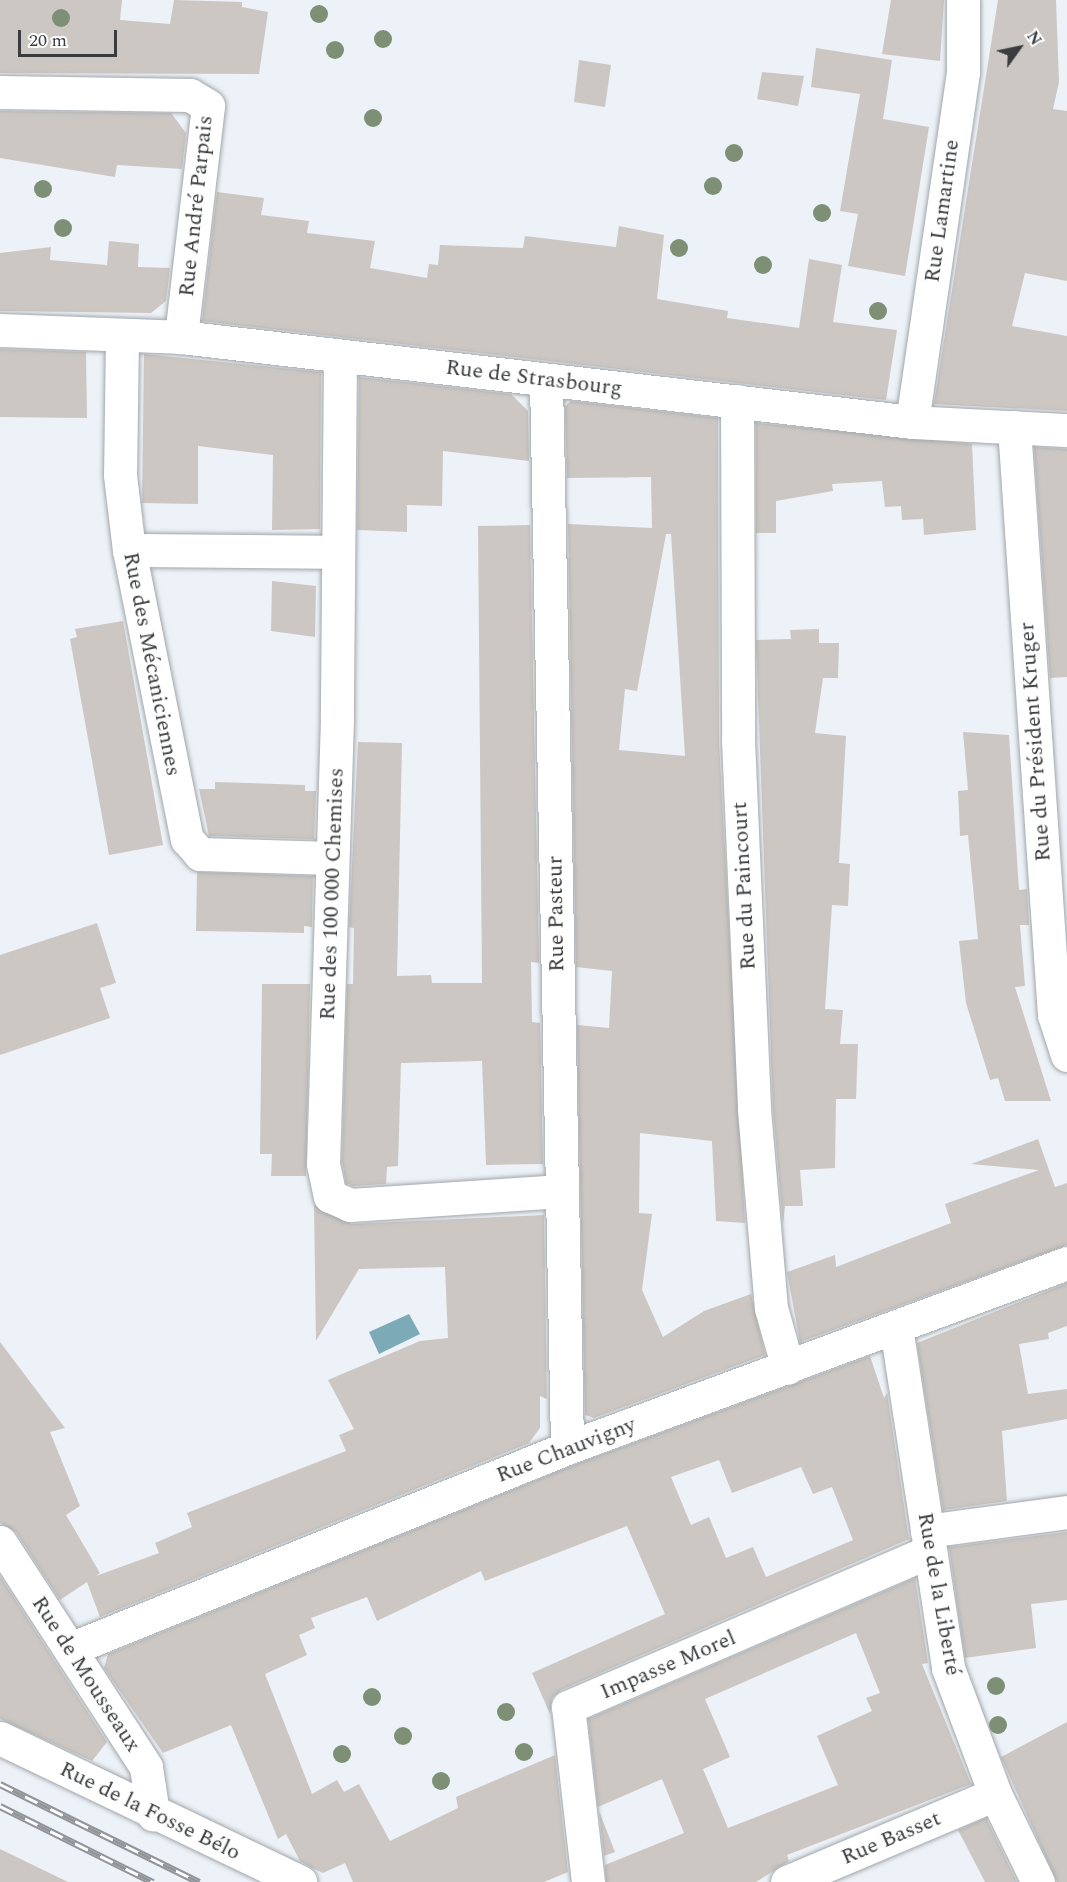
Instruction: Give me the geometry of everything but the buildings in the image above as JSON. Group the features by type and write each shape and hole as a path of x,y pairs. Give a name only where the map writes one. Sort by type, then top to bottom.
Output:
{"street":[{"name":"Rue Lamartine","path":"912,422 963,70 963,0"},
{"name":"Rue André Parpais","path":"0,92 190,95 208,106 181,338"},
{"name":"Rue de Strasbourg","path":"0,330 181,338 912,422 1067,430"},
{"name":"Rue des Mécaniciennes","path":"122,336 120,475 129,550 187,839 200,854 332,858"},
{"name":"Rue des 100 000 Chemises","path":"340,356 332,858 323,1164 330,1196 350,1205 562,1191"},
{"name":"Rue Pasteur","path":"546,380 567,1448"},
{"name":"Rue du Paincourt","path":"737,401 738,740 754,1110 771,1308 789,1368"},
{"name":"Rue du Président Kruger","path":"1014,427 1054,1015 1067,1055"},
{"path":"129,550 338,552"},
{"name":"Rue Chauvigny","path":"70,1649 567,1448 789,1368 1067,1263"},
{"name":"Rue de la Liberté","path":"896,1327 948,1668 995,1794 1038,1882"},
{"path":"928,1541 1067,1512"},
{"name":"Impasse Morel","path":"588,1882 568,1707 928,1541"},
{"name":"Rue de Mousseaux","path":"0,1542 146,1767 153,1814"},
{"name":"Rue de la Fosse Bélo","path":"0,1738 153,1814 300,1882"},
{"name":"Rue Basset","path":"787,1882 995,1794"}],"water":[{"path":"409,1314 420,1334 379,1354 369,1332"}],"railway":[{"path":"0,1784 199,1882"},
{"path":"0,1806 153,1882"}]}
